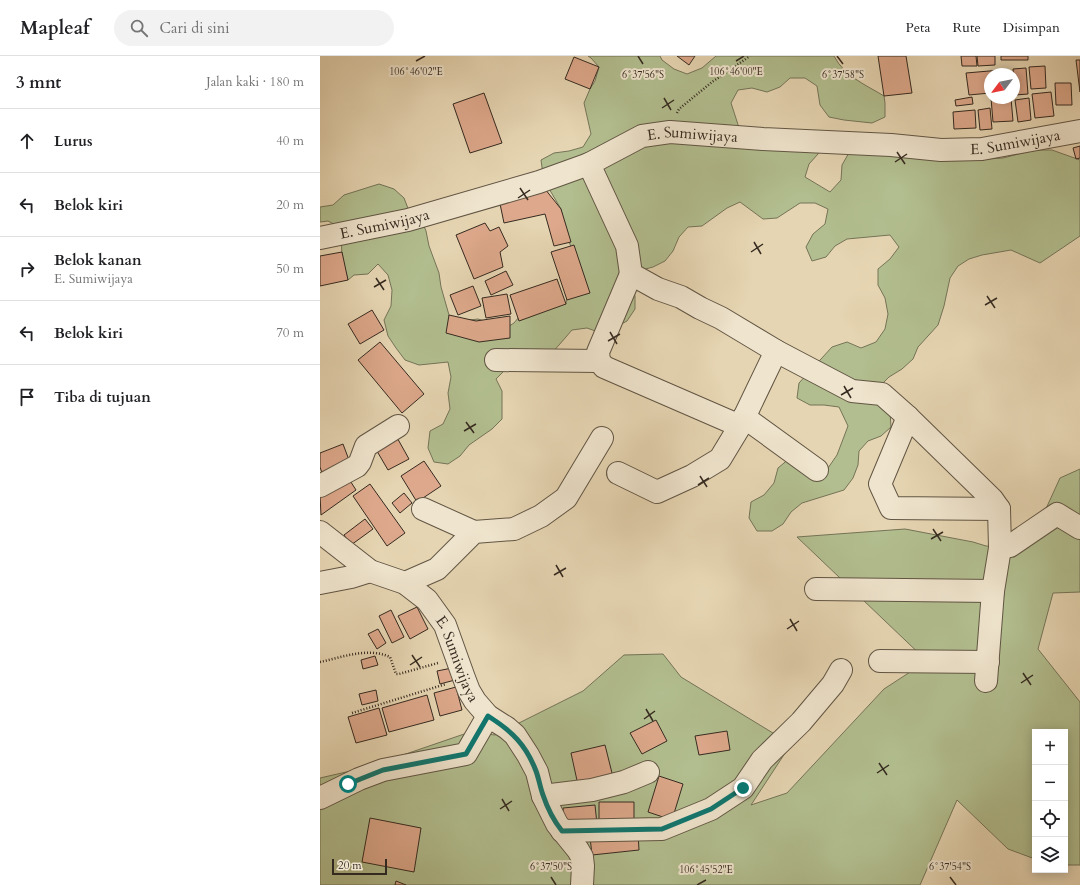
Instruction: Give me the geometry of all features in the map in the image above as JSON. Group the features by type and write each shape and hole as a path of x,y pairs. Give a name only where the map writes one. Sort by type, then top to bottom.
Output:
{"street":[{"name":"E. Sumiwijaya","path":"320,238 408,220 539,182 589,164 642,136 670,132 763,139 891,145 940,150 982,149 1080,131"},
{"path":"589,164 627,246 630,274 598,352 599,361 604,367 742,421 817,470"},
{"path":"630,274 658,289 681,297 721,318 776,351 852,392 882,394 908,417 992,499 999,509 1000,548 994,591 987,672 880,662"},
{"path":"618,473 657,492 692,476 720,459 742,421 776,351"},
{"path":"496,360 599,361"},
{"path":"908,417 880,484 891,508 999,509"},
{"path":"320,486 357,466 366,446 398,426"},
{"path":"423,509 474,532 514,529 541,516 566,498 602,438"},
{"path":"1000,548 1010,546 1057,514 1080,528"},
{"name":"E. Sumiwijaya","path":"320,532 370,571 405,583 427,600 445,625 469,691 475,701 488,716 515,735 528,755 537,772 543,796 557,824 582,857 582,885"},
{"path":"405,583 437,569 474,532"},
{"path":"320,583 370,571"},
{"path":"816,589 994,591"},
{"path":"562,831 662,829 711,809 743,788 762,760 802,722 833,684 841,670"},
{"path":"320,798 359,779 383,770 466,754 488,716"},
{"path":"543,796 592,790 624,782 648,772"}],"path":[{"path":"670,132 678,109 712,82 750,56"},
{"path":"320,662 355,654 375,652 390,657 396,674 399,674 457,657"},
{"path":"352,713 464,678"}],"green space":[{"path":"588,56 660,56 662,60 674,69 687,74 702,68 716,56 834,56 849,75 884,96 885,117 872,123 829,117 820,105 817,86 805,78 790,78 780,87 767,92 752,88 738,90 731,103 742,137 824,142 818,154 809,164 805,177 830,192 841,180 842,165 850,151 987,159 1003,158 1034,150 1052,150 1080,160 1080,236 1040,263 1011,250 982,255 969,259 958,266 950,278 938,325 918,347 913,359 902,369 889,377 879,387 890,412 891,427 881,436 868,441 859,451 858,465 853,478 844,490 802,503 791,512 783,524 772,531 757,531 749,518 751,502 764,495 774,483 778,468 790,458 814,474 828,468 837,455 848,426 839,407 810,405 797,398 799,383 832,347 847,342 861,348 876,342 885,329 888,314 885,298 878,285 878,269 890,259 899,247 890,235 847,239 835,246 826,257 812,261 806,247 813,234 825,224 828,209 815,203 800,203 777,218 763,219 740,202 727,208 702,226 688,227 679,237 673,251 665,261 653,267 638,271 631,282 635,296 635,309 627,321 601,333 587,328 572,330 546,360 506,369 496,379 502,391 502,419 492,429 469,445 460,456 448,464 434,462 428,448 430,431 443,424 450,409 448,393 451,377 448,362 419,365 405,360 388,336 384,320 391,306 392,290 388,275 378,264 368,274 354,275 348,280 342,259 341,228 328,221 320,222 320,207 333,205 344,195 379,184 394,189 404,198 409,211 421,219 439,273 441,287 449,316 462,321 478,319 506,328 514,323 524,311 566,304 572,249 566,235 561,209 548,187 545,189 541,160 554,153 583,147 591,134 584,103 595,81 599,67"},
{"path":"1080,469 1080,592 1053,593 1038,649 1080,702 1080,865 1068,865 1068,729 1032,729 1032,858 1008,849 957,800 920,885 320,885 320,778 368,767 470,732 495,735 583,691 624,655 663,654 681,677 791,744 751,805 787,793 884,689 927,661 797,537 905,529 973,542 986,546 1028,548 1060,478"}],"building":[{"path":"677,56 695,56 689,65"},
{"path":"878,56 906,56 912,93 884,96"},
{"path":"961,56 976,56 977,66 962,66"},
{"path":"977,56 995,56 995,65 978,66"},
{"path":"1001,56 1028,56 1028,60 1001,60"},
{"path":"574,57 599,67 590,89 565,79"},
{"path":"1076,60 1080,60 1080,92"},
{"path":"1045,66 1046,88 1031,89 1029,67"},
{"path":"1020,68 1026,68 1028,94 1020,95"},
{"path":"984,71 984,94 969,95 966,73"},
{"path":"1055,83 1071,83 1072,105 1056,105"},
{"path":"1051,92 1054,116 1035,118 1032,94"},
{"path":"484,93 502,143 470,153 453,104"},
{"path":"972,97 973,104 956,106 955,100"},
{"path":"1029,98 1031,120 1018,122 1016,104 1020,104 1020,99"},
{"path":"992,104 1012,104 1013,121 993,122"},
{"path":"990,108 992,129 980,130 978,110"},
{"path":"975,110 976,128 954,129 953,112"},
{"path":"1080,146 1080,158 1076,159 1073,148"},
{"path":"545,189 561,209 571,242 554,246 545,214 504,223 499,199"},
{"path":"485,223 490,231 499,227 508,246 500,252 503,267 474,279 456,235"},
{"path":"574,245 590,293 567,300 551,252"},
{"path":"342,252 348,280 320,286 320,256"},
{"path":"506,271 513,285 491,295 485,281"},
{"path":"557,279 566,304 519,321 510,295"},
{"path":"473,286 481,306 458,315 450,295"},
{"path":"507,294 511,314 486,318 482,298"},
{"path":"372,310 384,330 360,344 348,324"},
{"path":"449,315 476,321 510,316 510,338 479,342 446,333"},
{"path":"380,342 424,394 402,413 358,360"},
{"path":"395,434 409,459 388,470 374,446"},
{"path":"343,444 352,468 324,479 320,467 320,453"},
{"path":"424,461 441,486 417,502 401,476"},
{"path":"347,476 356,490 321,515 320,495"},
{"path":"370,484 405,533 387,546 353,496"},
{"path":"404,493 412,503 400,513 392,503"},
{"path":"365,519 373,529 351,545 344,535"},
{"path":"417,607 428,629 410,639 398,616"},
{"path":"391,610 404,637 392,643 379,616"},
{"path":"378,629 386,643 377,649 368,634"},
{"path":"375,656 378,665 363,669 361,660"},
{"path":"452,668 455,680 440,684 437,671"},
{"path":"456,687 462,710 440,716 434,693"},
{"path":"376,690 378,701 362,705 359,694"},
{"path":"427,695 434,720 389,732 382,708"},
{"path":"379,708 387,735 356,743 348,717"},
{"path":"656,720 667,741 642,754 630,733"},
{"path":"727,731 730,750 699,755 695,736"},
{"path":"605,745 613,777 578,785 571,753"},
{"path":"659,776 683,784 672,820 648,812"},
{"path":"599,802 634,802 634,830 599,829"},
{"path":"595,805 597,824 565,827 563,808"},
{"path":"370,818 421,828 414,872 362,862"},
{"path":"638,833 639,850 592,855 590,837"},
{"path":"396,881 406,885 395,885"}],"route":[{"path":"348,784 383,770 466,754 488,716 515,735 528,755 537,772 543,796 562,831 662,829 711,809 743,788"}]}
